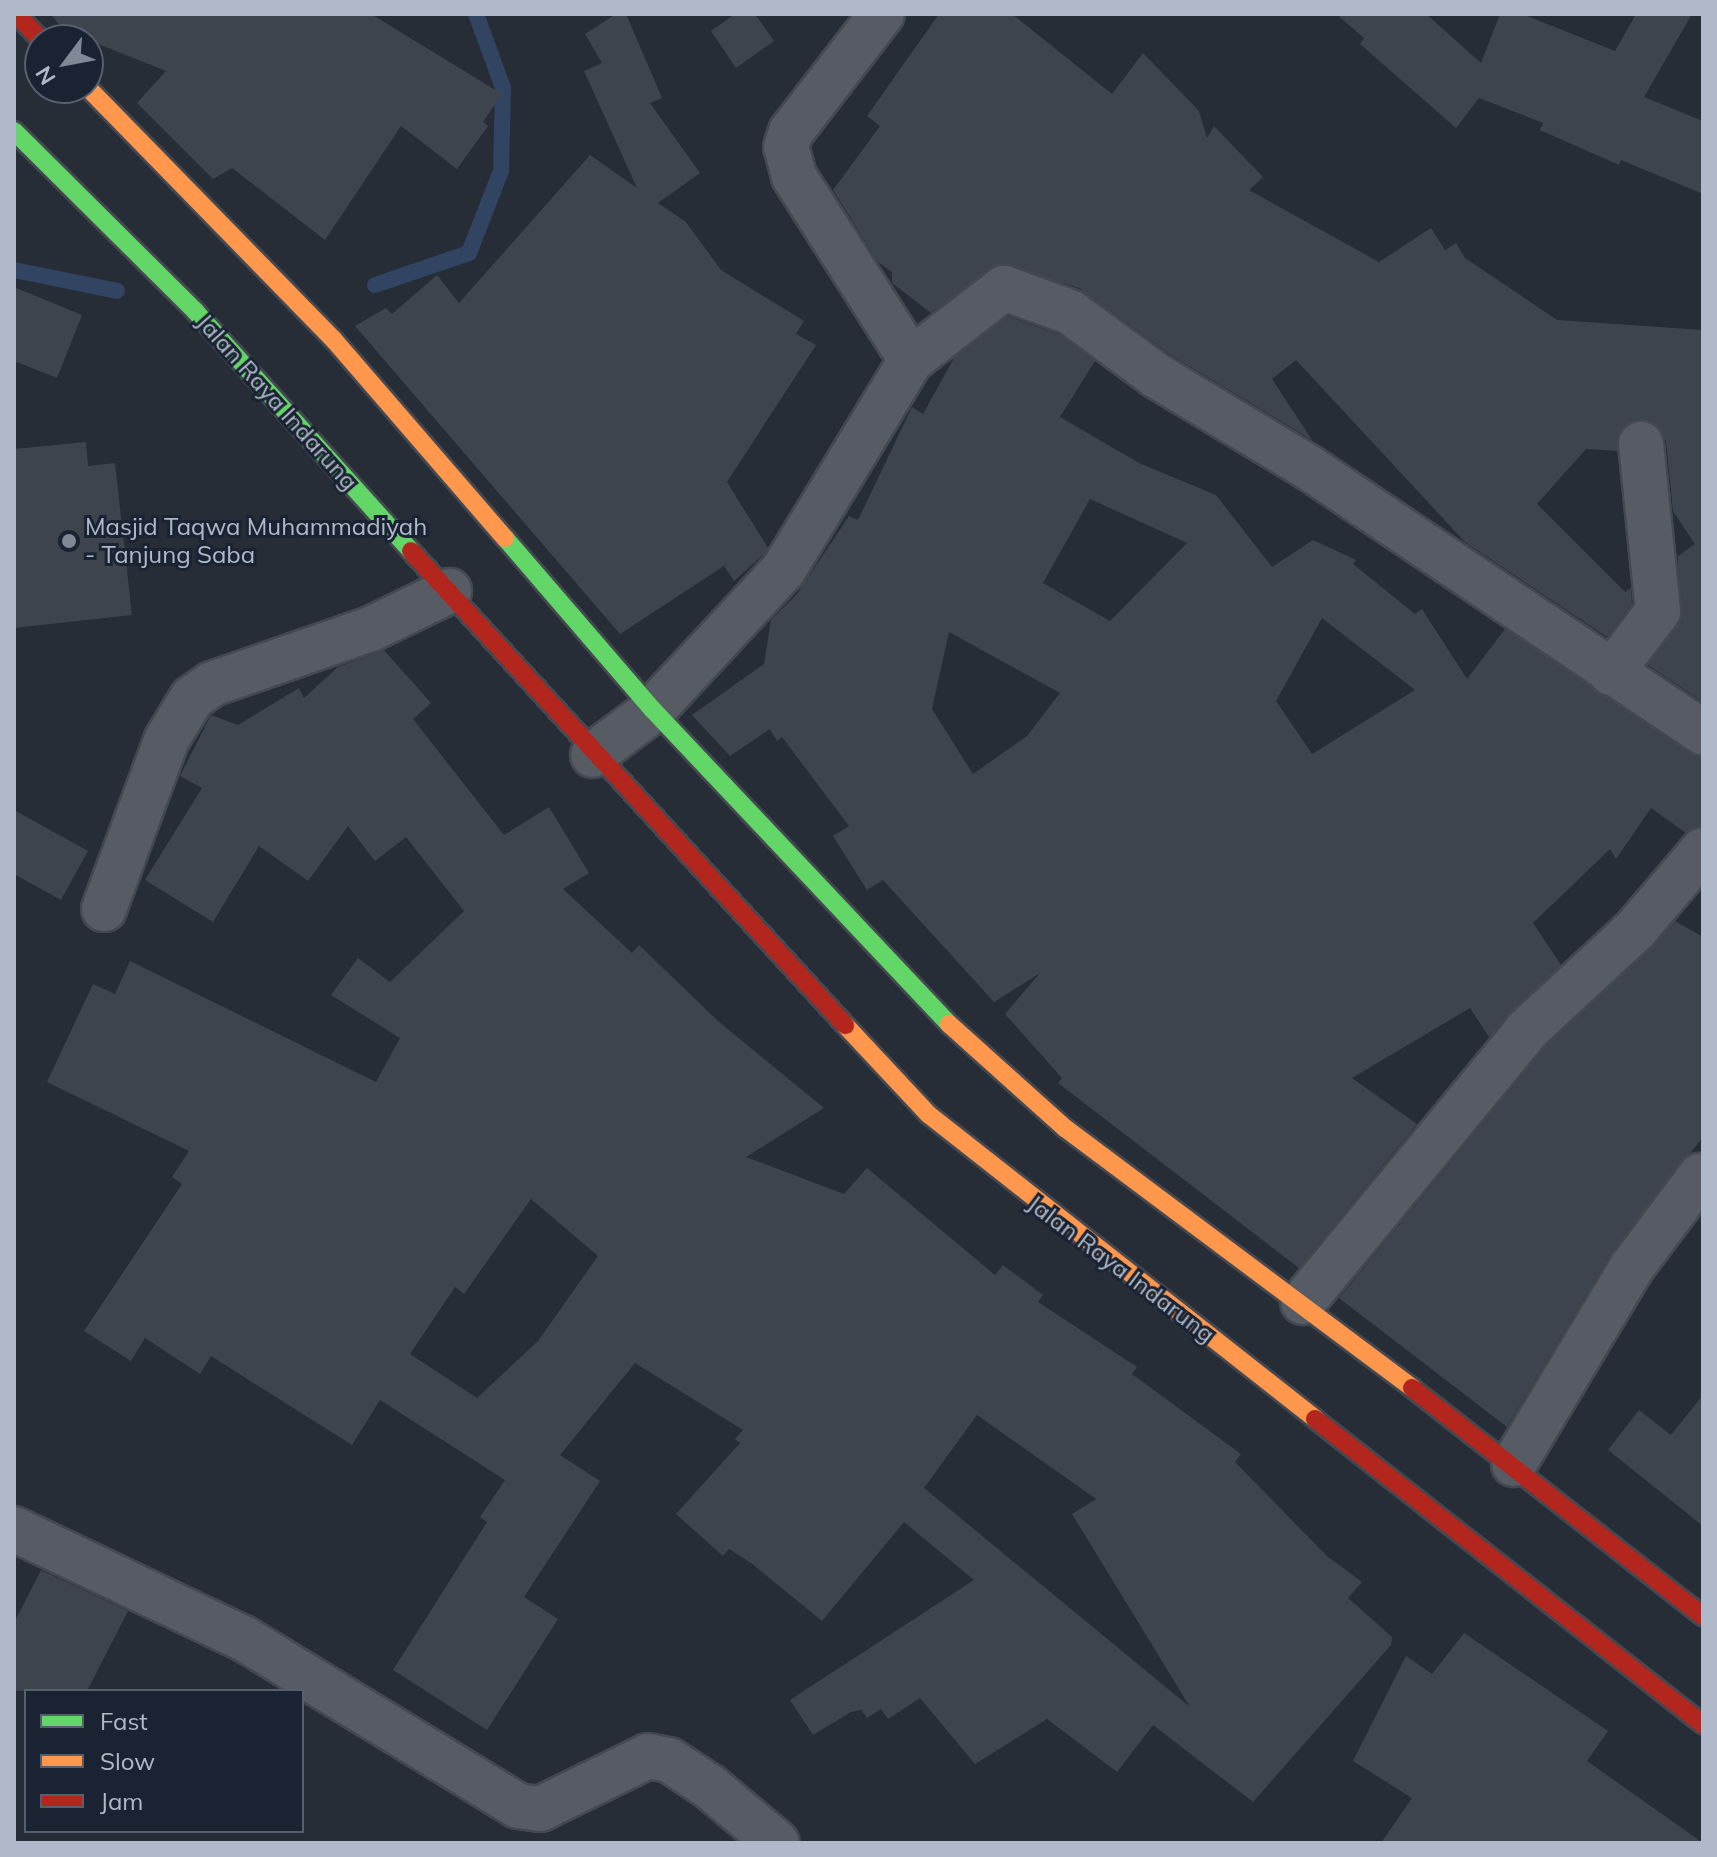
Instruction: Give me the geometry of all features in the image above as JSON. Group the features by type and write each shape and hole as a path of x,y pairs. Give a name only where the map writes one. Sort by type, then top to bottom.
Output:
{"highway":[{"path":"104,104 333,339 653,710 923,1000 1065,1128 1303,1302 1514,1464 1703,1616"},
{"name":"Jalan Raya Indarung","path":"14,131 195,311 593,755 928,1114 1703,1724"}],"street":[{"path":"882,14 791,132 786,147 794,176 911,360"},
{"path":"593,755 653,710 784,569 911,360 1004,288 1041,298 1308,467 1703,732"},
{"path":"1611,673 1658,611 1641,444"},
{"path":"104,909 167,739 192,698 212,684 358,634 449,591"},
{"path":"1303,1302 1527,1030 1635,930 1703,850"},
{"path":"1514,1464 1632,1267 1700,1176"},
{"path":"14,1529 243,1638 518,1806 540,1809 648,1756 669,1760 710,1787 777,1843"}],"building":[{"path":"51,14 371,14 502,94 483,122 488,126 457,169 401,126 325,240 232,168 213,179 137,103 166,71 104,46 104,24 58,24"},
{"path":"616,14 626,14 662,98 650,103 700,173 658,203 686,222 721,270 804,321 796,334 816,345 727,482 768,548 764,554 734,581 724,566 620,634 355,326 386,308 392,314 437,275 459,303 590,155 637,188 584,71 602,63 585,34"},
{"path":"735,14 755,14 774,41 736,68 711,31"},
{"path":"939,14 1012,14 1112,94 1143,53 1199,111 1207,138 1214,126 1263,177 1249,190 1379,262 1431,228 1445,250 1456,243 1465,258 1557,320 1703,330 1703,702 1648,665 1678,625 1678,556 1695,544 1673,511 1666,441 1652,422 1626,424 1617,451 1586,449 1537,504 1625,592 1631,588 1632,604 1607,637 1465,542 1296,360 1272,379 1312,440 1171,355 1079,288 999,264 931,313 892,283 892,272 878,262 833,190 880,126 867,116"},
{"path":"1336,14 1426,14 1481,63 1500,14 1522,14 1615,51 1636,14 1692,14 1644,97 1703,121 1703,194 1621,160 1619,165 1540,130 1543,123 1479,98 1456,128 1360,44 1364,38"},
{"path":"14,287 82,315 57,378 14,361"},
{"path":"1008,316 1058,334 1095,361 1060,417 1139,463 1216,495 1272,567 1313,540 1356,560 1353,564 1415,614 1422,609 1467,679 1505,629 1703,757 1703,826 1686,833 1651,808 1616,859 1610,849 1533,923 1561,965 1489,1037 1470,1008 1352,1078 1417,1124 1299,1268 1058,1083 1062,1078 1005,1014 1040,973 994,1002 883,880 867,890 833,836 849,826 782,737 777,741 770,729 730,756 692,715 764,664 771,620 797,594 849,516 858,520 912,407 923,414 954,358","holes":["1090,499 1187,543 1110,621 1043,583","1322,618 1415,690 1312,754 1276,701","949,632 1060,693 1027,736 973,774 932,709"]},
{"name":"Masjid Taqwa Muhammadiyah - Tanjung Saba","path":"86,442 88,466 115,463 132,615 14,628 14,449"},
{"path":"384,650 431,703 413,719 504,835 549,807 589,873 563,889 632,953 639,945 719,1022 824,1108 746,1157 844,1194 867,1168 995,1275 1003,1265 1043,1295 1038,1302 1137,1367 1132,1374 1241,1454 1235,1462 1327,1556 1362,1582 1348,1598 1392,1637 1391,1645 1253,1802 1153,1725 1117,1772 1047,1719 975,1764 920,1698 888,1719 881,1709 867,1718 861,1710 851,1712 813,1735 790,1700 974,1580 904,1522 822,1621 751,1563 729,1549 723,1556 676,1514 740,1443 735,1439 743,1430 635,1363 560,1455 600,1481 524,1597 558,1619 487,1730 393,1670 487,1522 480,1517 505,1480 380,1400 352,1445 211,1356 200,1374 145,1338 131,1361 84,1331 182,1184 172,1177 189,1151 47,1082 93,984 115,994 130,961 376,1082 400,1038 331,995 358,958 390,982 464,911 406,837 375,861 348,826 308,881 259,846 213,922 145,880 202,788 180,776 211,715 238,725 299,688 304,698 338,667","holes":["531,1199 598,1256 538,1341 477,1398 410,1354 455,1287 464,1294","977,1415 1096,1499 1072,1514 1190,1707 924,1488"]},
{"path":"14,810 88,851 61,900 14,874"},
{"path":"1675,921 1703,937 1703,1137 1612,1252 1507,1427 1339,1298 1545,1047"},
{"path":"1703,1395 1703,1526 1608,1450 1639,1410 1671,1435"},
{"path":"41,1570 128,1611 88,1689 14,1691 14,1623"},
{"path":"1464,1633 1608,1731 1587,1761 1703,1843 1381,1843 1412,1798 1353,1761 1406,1656 1432,1674"}],"waterway":[{"path":"375,285 469,253 501,171 503,88 476,14"},
{"path":"14,270 117,291"}],"traffic: fast":[{"path":"14,131 195,311 411,551"},
{"path":"505,538 653,710 949,1024"}],"traffic: slow":[{"path":"104,104 333,339 505,538"},
{"path":"949,1024 1065,1128 1412,1388"},
{"path":"845,1025 928,1114 1315,1419"}],"traffic: jam":[{"path":"16,14 26,24"},
{"path":"411,551 845,1025"},
{"path":"1412,1388 1703,1616"},
{"path":"1315,1419 1703,1724"}],"place":[{"name":"Masjid Taqwa Muhammadiyah - Tanjung Saba","path":"69,541"}]}
